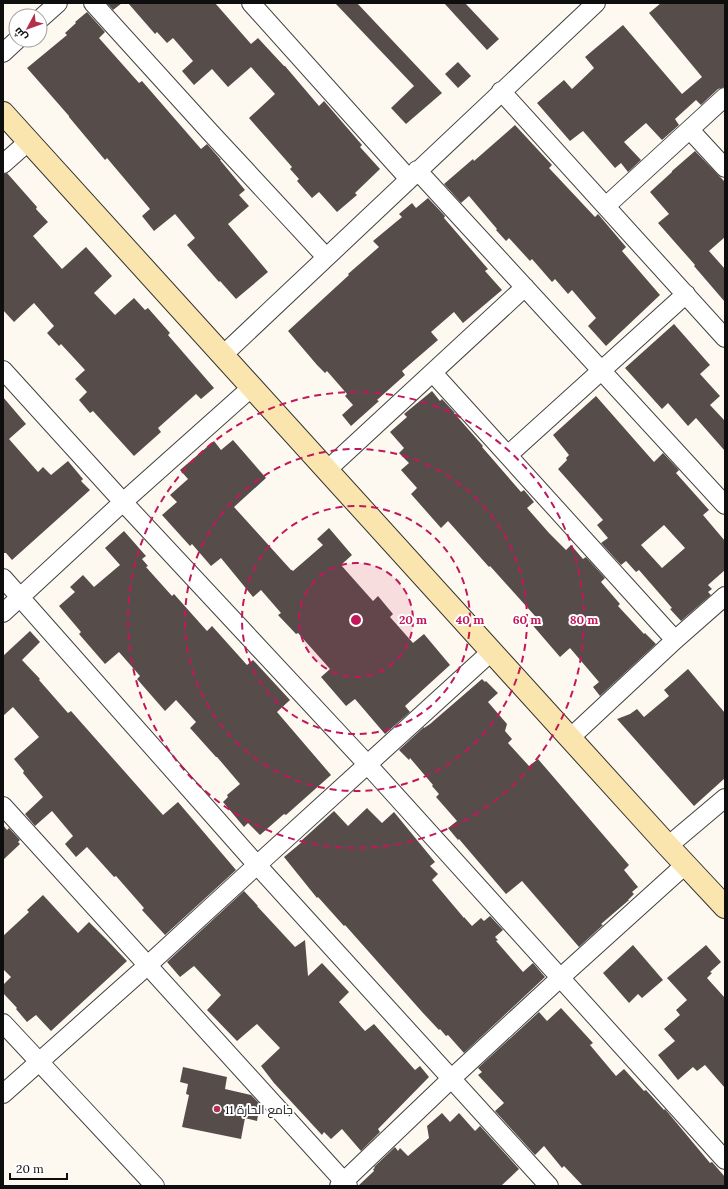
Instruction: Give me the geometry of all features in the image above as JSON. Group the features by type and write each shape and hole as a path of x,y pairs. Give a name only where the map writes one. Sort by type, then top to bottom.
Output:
{"street":[{"path":"48,12 58,3"},
{"path":"94,3 210,132 326,257"},
{"path":"251,3 413,175 525,287 725,505"},
{"path":"223,355 502,91 588,6"},
{"path":"502,91 725,338"},
{"path":"606,206 725,97"},
{"path":"3,113 685,865 725,907"},
{"path":"690,130 725,168"},
{"path":"3,164 29,141"},
{"path":"327,470 525,287"},
{"path":"508,455 686,294"},
{"path":"3,370 123,502 368,765 725,1160"},
{"path":"433,373 675,640"},
{"path":"3,614 123,502 252,387"},
{"path":"3,578 257,865 549,1186"},
{"path":"570,738 675,640 725,596"},
{"path":"3,1094 148,965 492,652"},
{"path":"668,846 725,798"},
{"path":"3,806 148,965 344,1185 452,1078 685,865"},
{"path":"3,1023 155,1186"}],"building":[{"path":"107,3 122,3 113,10"},
{"path":"128,3 215,3 251,44 258,38 285,66 319,106 324,101 362,145 360,147 380,169 355,193 357,195 337,212 319,192 312,198 297,181 299,179 290,169 292,167 249,118 275,94 251,67 228,87 212,69 194,85 182,71 193,61 173,38 167,43 157,32 155,34"},
{"path":"335,3 357,3 442,93 406,124 391,108 414,86"},
{"path":"444,3 465,3 499,39 487,50"},
{"path":"661,3 725,3 725,87 718,89 701,105 696,100 675,119 679,125 662,140 646,123 624,142 641,160 628,172 621,163 615,168 583,131 570,141 537,103 564,80 572,89 594,68 585,57 623,25 682,94 702,77 649,13"},
{"path":"87,12 105,32 99,38 139,83 142,81 201,149 207,144 245,190 239,195 249,206 228,224 268,272 236,299 187,245 195,238 175,214 154,231 142,216 150,209 107,158 105,160 27,68 67,35 65,33"},
{"path":"458,62 471,76 458,88 445,74"},
{"path":"515,125 552,165 549,168 595,217 598,214 626,247 622,251 660,295 606,346 588,326 596,318 572,290 568,294 555,279 552,282 532,259 530,261 509,238 506,241 469,196 461,203 444,184 473,159 474,161"},
{"path":"695,151 725,182 725,237 709,251 725,269 725,302 658,223 669,214 650,192"},
{"path":"7,173 48,222 33,236 62,269 86,247 112,276 94,293 115,315 134,298 145,310 148,308 170,333 168,335 214,388 201,399 196,394 158,428 161,432 134,456 93,411 90,413 79,400 87,392 75,379 85,370 61,344 59,346 47,333 54,326 34,303 14,322 3,310 3,174"},
{"path":"428,198 445,216 444,218 488,269 485,271 502,290 463,323 454,312 431,332 438,340 402,371 405,375 351,426 342,415 353,405 345,396 347,394 327,371 325,373 317,365 288,331 379,247 373,241 402,217 399,214 412,203 416,208"},
{"path":"674,324 710,365 700,374 720,396 710,405 725,421 725,451 696,418 688,426 668,403 662,409 625,368"},
{"path":"432,391 440,401 442,399 455,413 521,492 524,490 534,502 527,508 549,533 566,550 571,545 583,559 586,557 605,578 601,582 620,604 618,606 644,634 645,633 656,644 600,696 593,687 599,682 570,648 560,657 529,621 535,616 490,566 489,567 448,521 441,528 411,494 417,488 401,470 409,463 399,453 404,448 390,432 407,417 404,414"},
{"path":"596,396 654,462 663,453 679,470 676,473 709,510 703,515 725,541 725,570 708,585 712,589 708,592 711,595 681,621 670,609 672,608 639,570 636,572 626,561 621,565 601,543 608,538 597,525 603,520 558,469 567,460 566,458 569,455 553,435","holes":["664,525 685,548 662,568 641,545"]},
{"path":"3,397 26,424 9,439 38,472 43,467 51,475 68,461 83,479 81,481 90,490 12,560 6,553 3,553"},
{"path":"233,440 266,478 234,507 291,570 293,571 323,545 317,539 329,528 352,555 341,565 373,601 378,596 393,614 390,617 413,643 424,634 450,665 405,706 410,712 385,734 355,699 346,706 321,677 330,669 298,633 296,634 278,615 281,613 261,590 253,597 221,558 211,566 192,544 190,546 162,515 177,502 170,495 188,479 180,470 214,441 221,450"},
{"path":"124,531 146,556 142,559 148,566 146,567 172,596 174,594 207,631 212,626 247,665 253,660 290,700 277,712 331,775 286,815 284,814 260,835 248,823 244,827 223,802 228,797 227,795 240,784 190,728 196,722 176,700 165,711 137,679 140,676 119,652 105,664 79,634 81,632 59,606 75,592 70,587 83,575 94,587 120,565 105,548"},
{"path":"30,631 40,642 22,660 40,679 39,680 68,713 71,711 163,815 178,802 236,870 165,935 142,910 144,908 116,876 114,877 87,847 76,857 65,844 73,836 52,811 35,826 25,814 43,797 23,773 24,771 14,759 39,737 13,707 3,716 3,656"},
{"path":"688,669 725,713 725,778 694,806 617,719 630,714 637,709 644,717 669,696 664,690"},
{"path":"482,679 498,693 488,702 507,724 505,731 512,739 508,743 529,766 538,759 629,865 624,870 638,887 632,892 634,894 629,900 601,924 603,925 579,947 522,881 506,894 448,828 457,821 436,797 439,794 432,786 433,785 410,758 409,760 399,750 424,727 430,724"},
{"path":"367,808 382,823 394,812 435,862 430,866 438,874 432,880 464,918 472,926 481,918 484,921 490,916 503,930 495,937 498,940 496,941 523,972 533,963 545,977 464,1053 448,1035 446,1036 440,1029 439,1030 345,925 344,926 318,897 317,898 284,857 334,811 348,826"},
{"path":"3,825 7,830 9,828 20,840 18,842 20,844 3,860"},
{"path":"244,891 295,947 305,940 308,976 322,963 349,992 339,1002 365,1031 374,1024 415,1070 420,1066 429,1077 378,1129 380,1132 361,1151 342,1129 331,1139 324,1132 322,1135 274,1083 261,1066 280,1048 257,1024 237,1041 207,1010 221,995 194,966 180,977 167,962"},
{"path":"43,895 78,933 89,922 127,961 51,1031 36,1015 27,1022 16,1009 17,1008 3,993 3,985 11,977 3,969 3,936 29,912 27,910"},
{"path":"633,945 663,980 642,998 638,994 629,1003 603,973"},
{"path":"706,945 721,962 710,972 712,973 707,978 725,998 725,1088 705,1065 697,1071 693,1067 678,1080 658,1055 675,1041 664,1029 680,1015 676,1010 687,1000 667,978"},
{"path":"561,1008 593,1043 590,1045 616,1076 624,1069 644,1091 646,1090 664,1110 665,1109 710,1163 712,1162 725,1177 725,1186 583,1186 564,1166 562,1168 544,1146 535,1155 495,1111 504,1103 478,1075 482,1072 478,1068 539,1012 547,1021"},
{"name":"جامع الحارة 11","path":"183,1067 227,1077 225,1089 251,1095 260,1104 257,1121 245,1118 241,1139 182,1127 189,1095 186,1094 188,1084 180,1082"},
{"path":"442,1113 450,1122 459,1113 475,1131 480,1126 519,1169 501,1186 358,1186 374,1171 374,1167 395,1147 398,1151 400,1148 408,1156 429,1138 427,1126"}],"place":[{"name":"جامع الحارة 11","path":"217,1109"}]}
